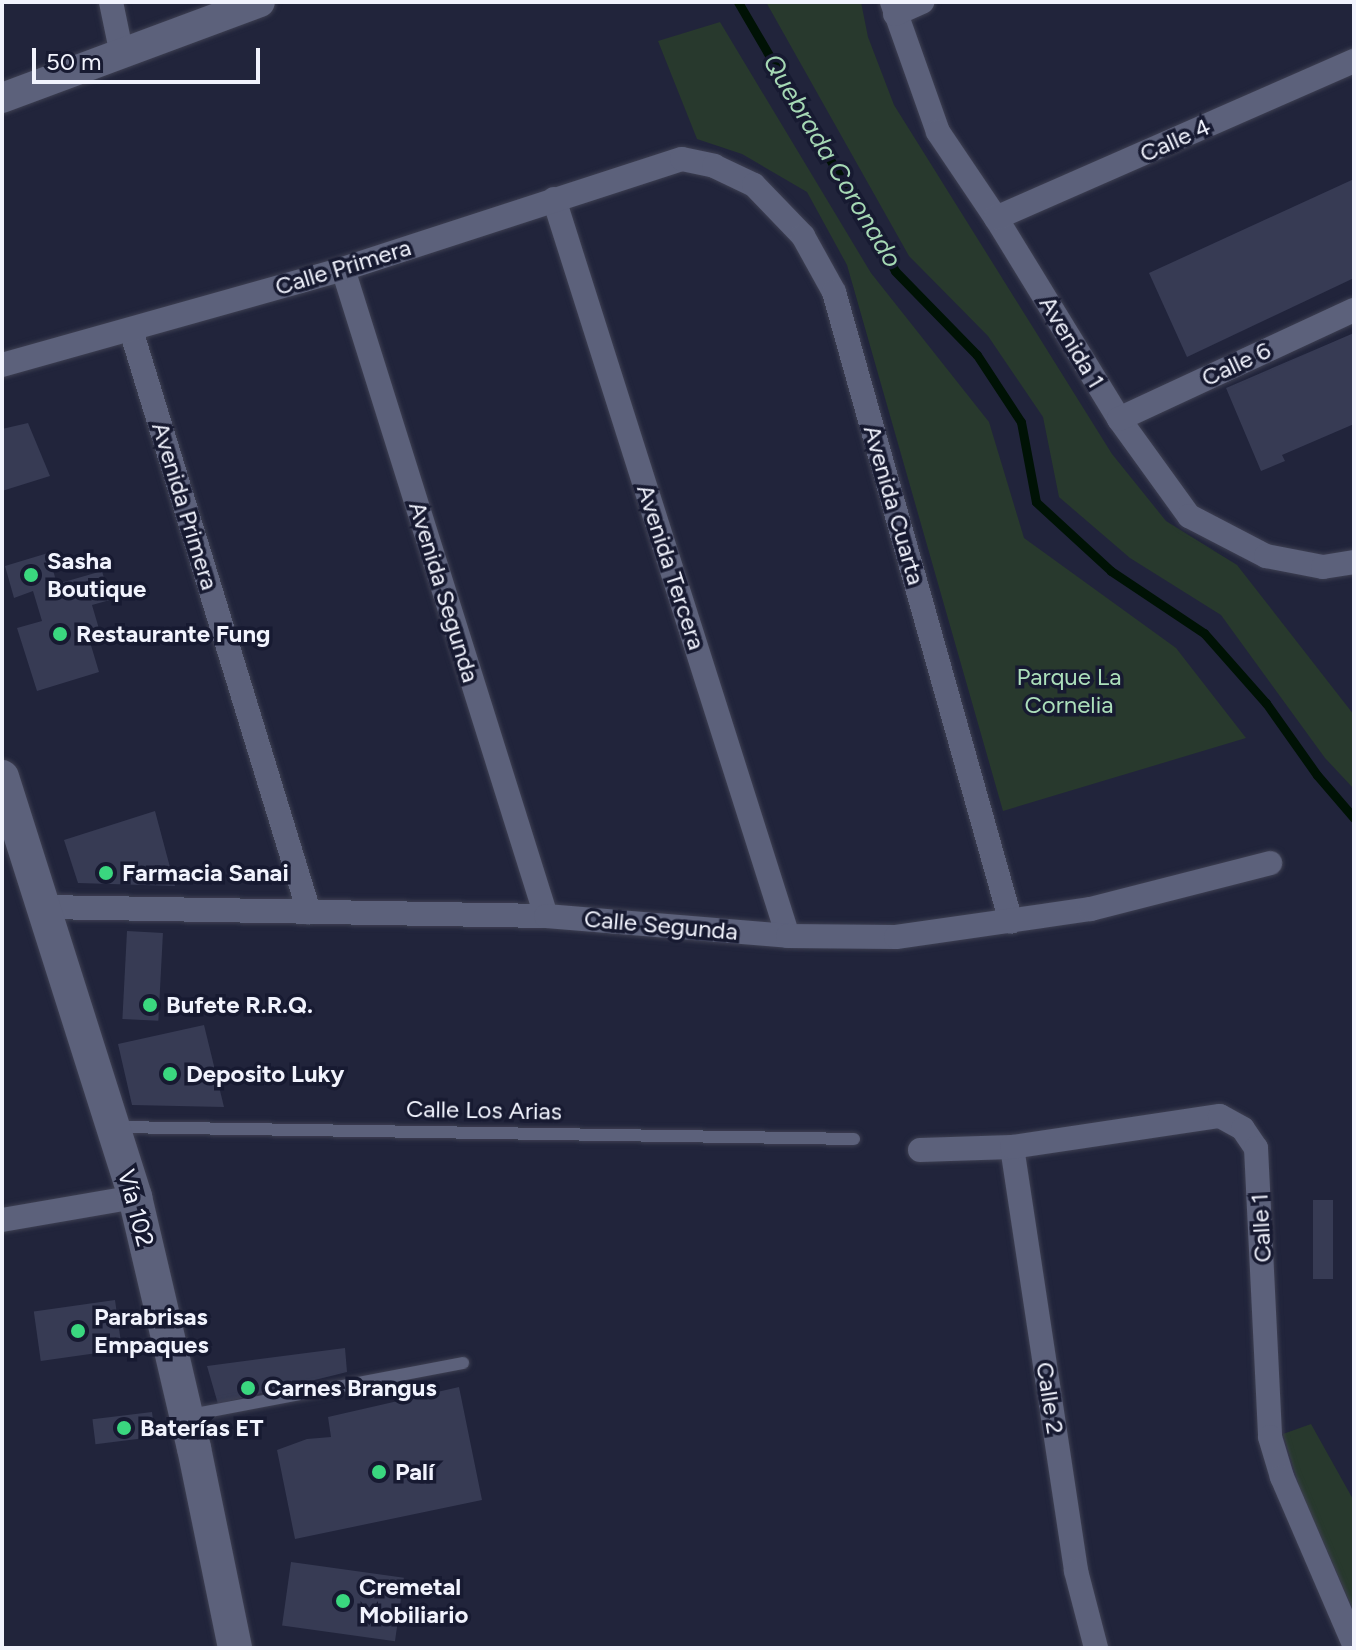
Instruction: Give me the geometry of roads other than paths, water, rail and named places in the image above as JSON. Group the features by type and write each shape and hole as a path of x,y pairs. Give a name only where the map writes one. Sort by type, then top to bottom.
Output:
{"main road":[{"name":"Vía 102","path":"2,777 10,828 45,907 135,1197 187,1416 235,1648"}],"street":[{"path":"111,2 122,55"},
{"path":"2,98 260,2"},
{"path":"894,8 922,2"},
{"name":"Avenida 1","path":"894,8 938,132 996,218 1119,419 1189,516 1266,556 1323,567 1354,562"},
{"name":"Calle 4","path":"996,218 1354,61"},
{"name":"Calle Primera","path":"2,365 343,269 682,159"},
{"name":"Avenida Cuarta","path":"682,159 714,166 754,185 803,236 834,292 1011,922"},
{"name":"Avenida Tercera","path":"554,199 788,936"},
{"name":"Avenida Segunda","path":"343,269 546,916"},
{"name":"Calle 6","path":"1119,419 1354,310"},
{"name":"Avenida Primera","path":"131,330 309,912"},
{"name":"Calle Segunda","path":"45,907 546,916 788,936 896,937 1091,909 1270,863"},
{"name":"Calle 1","path":"920,1150 1012,1147 1220,1116 1243,1129 1256,1148 1270,1437 1282,1477 1354,1644"},
{"name":"Calle 2","path":"1012,1147 1076,1571 1096,1648"},
{"path":"2,1220 135,1197"}],"lane":[{"name":"Calle Los Arias","path":"113,1127 854,1139"},
{"path":"187,1416 463,1363"}],"waterway":[{"name":"Quebrada Coronado","path":"738,2 895,271 977,355 1021,422 1036,502 1111,571 1204,633 1266,703 1317,775 1354,818"}],"place":[{"name":"Sasha Boutique","path":"31,575"},
{"name":"Restaurante Fung","path":"60,634"},
{"name":"Farmacia Sanai","path":"106,873"},
{"name":"Bufete R.R.Q.","path":"150,1005"},
{"name":"Deposito Luky","path":"170,1074"},
{"name":"Parabrisas Empaques","path":"78,1331"},
{"name":"Carnes Brangus","path":"248,1388"},
{"name":"Baterías ET","path":"124,1428"},
{"name":"Palí","path":"379,1472"},
{"name":"Cremetal Mobiliario","path":"343,1601"}],"park label":[{"name":"Parque La Cornelia","path":"1069,691"}]}
